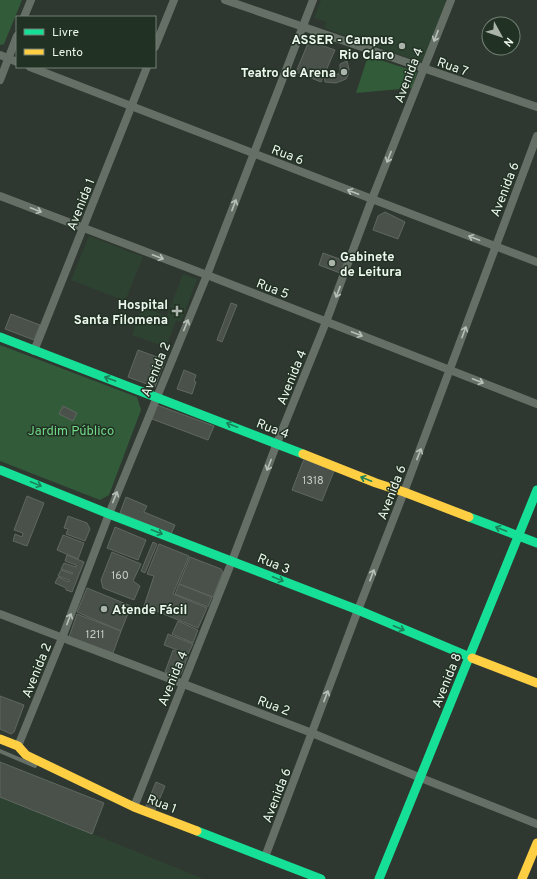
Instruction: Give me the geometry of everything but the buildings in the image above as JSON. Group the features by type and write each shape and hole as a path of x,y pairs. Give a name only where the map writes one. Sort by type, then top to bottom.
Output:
{"main road":[{"name":"Rua 4","path":"0,337 156,396 376,483 404,492 537,543"},
{"name":"Rua 3","path":"0,470 109,514 232,560 358,610 469,657 537,683"},
{"name":"Avenida 8","path":"379,879 537,490"},
{"name":"Rua 1","path":"0,739 18,746 26,756 134,807 321,879"},
{"path":"522,879 537,843"}],"street":[{"path":"24,16 31,0"},
{"path":"156,45 174,0"},
{"name":"Rua 7","path":"225,0 537,108"},
{"name":"Avenida 2","path":"18,746 62,638 156,396 206,275 313,0"},
{"name":"Avenida 4","path":"134,807 326,322 372,199 451,0"},
{"path":"0,80 4,57 16,38"},
{"path":"4,57 16,62"},
{"name":"Rua 6","path":"33,68 537,262"},
{"name":"Avenida 1","path":"34,351 147,68"},
{"name":"Avenida 6","path":"265,857 404,492 537,136"},
{"name":"Rua 5","path":"0,196 537,404"},
{"name":"Rua 2","path":"0,614 312,733 420,778 537,824"}],"lane":[{"path":"0,751 41,768"},
{"path":"56,775 99,793 107,794"}],"shaded area":[{"name":"ASSER - Campus Rio Claro","path":"321,0 447,1 423,63 324,28 327,22 314,18"},
{"path":"89,236 143,257 125,301 71,280"},
{"name":"Hospital Santa Filomena","path":"183,274 197,279 181,322 176,321 166,347 132,335 142,307 167,316"},
{"path":"0,762 104,803 93,834 204,879 0,879"}],"green space":[{"path":"0,0 22,0 4,44 0,45"},
{"path":"368,56 417,72 412,88 356,93"},
{"name":"Jardim Público","path":"0,345 137,397 141,410 109,495 100,500 0,461"}],"traffic: fast":[{"path":"0,337 303,454"},
{"path":"0,470 109,514 358,610 472,658"},
{"path":"379,879 537,490"},
{"path":"469,517 537,543"},
{"path":"197,831 321,879"}],"traffic: slow":[{"path":"303,454 376,483 469,517"},
{"path":"472,658 537,683"},
{"path":"0,739 18,746 26,755 134,807 197,831"},
{"path":"522,879 537,843"}],"place":[{"name":"ASSER - Campus Rio Claro","path":"402,46"},
{"name":"Teatro de Arena","path":"344,72"},
{"name":"Gabinete de Leitura","path":"332,263"},
{"name":"Hospital Santa Filomena","path":"177,311"},
{"name":"Atende Fácil","path":"104,609"}]}
